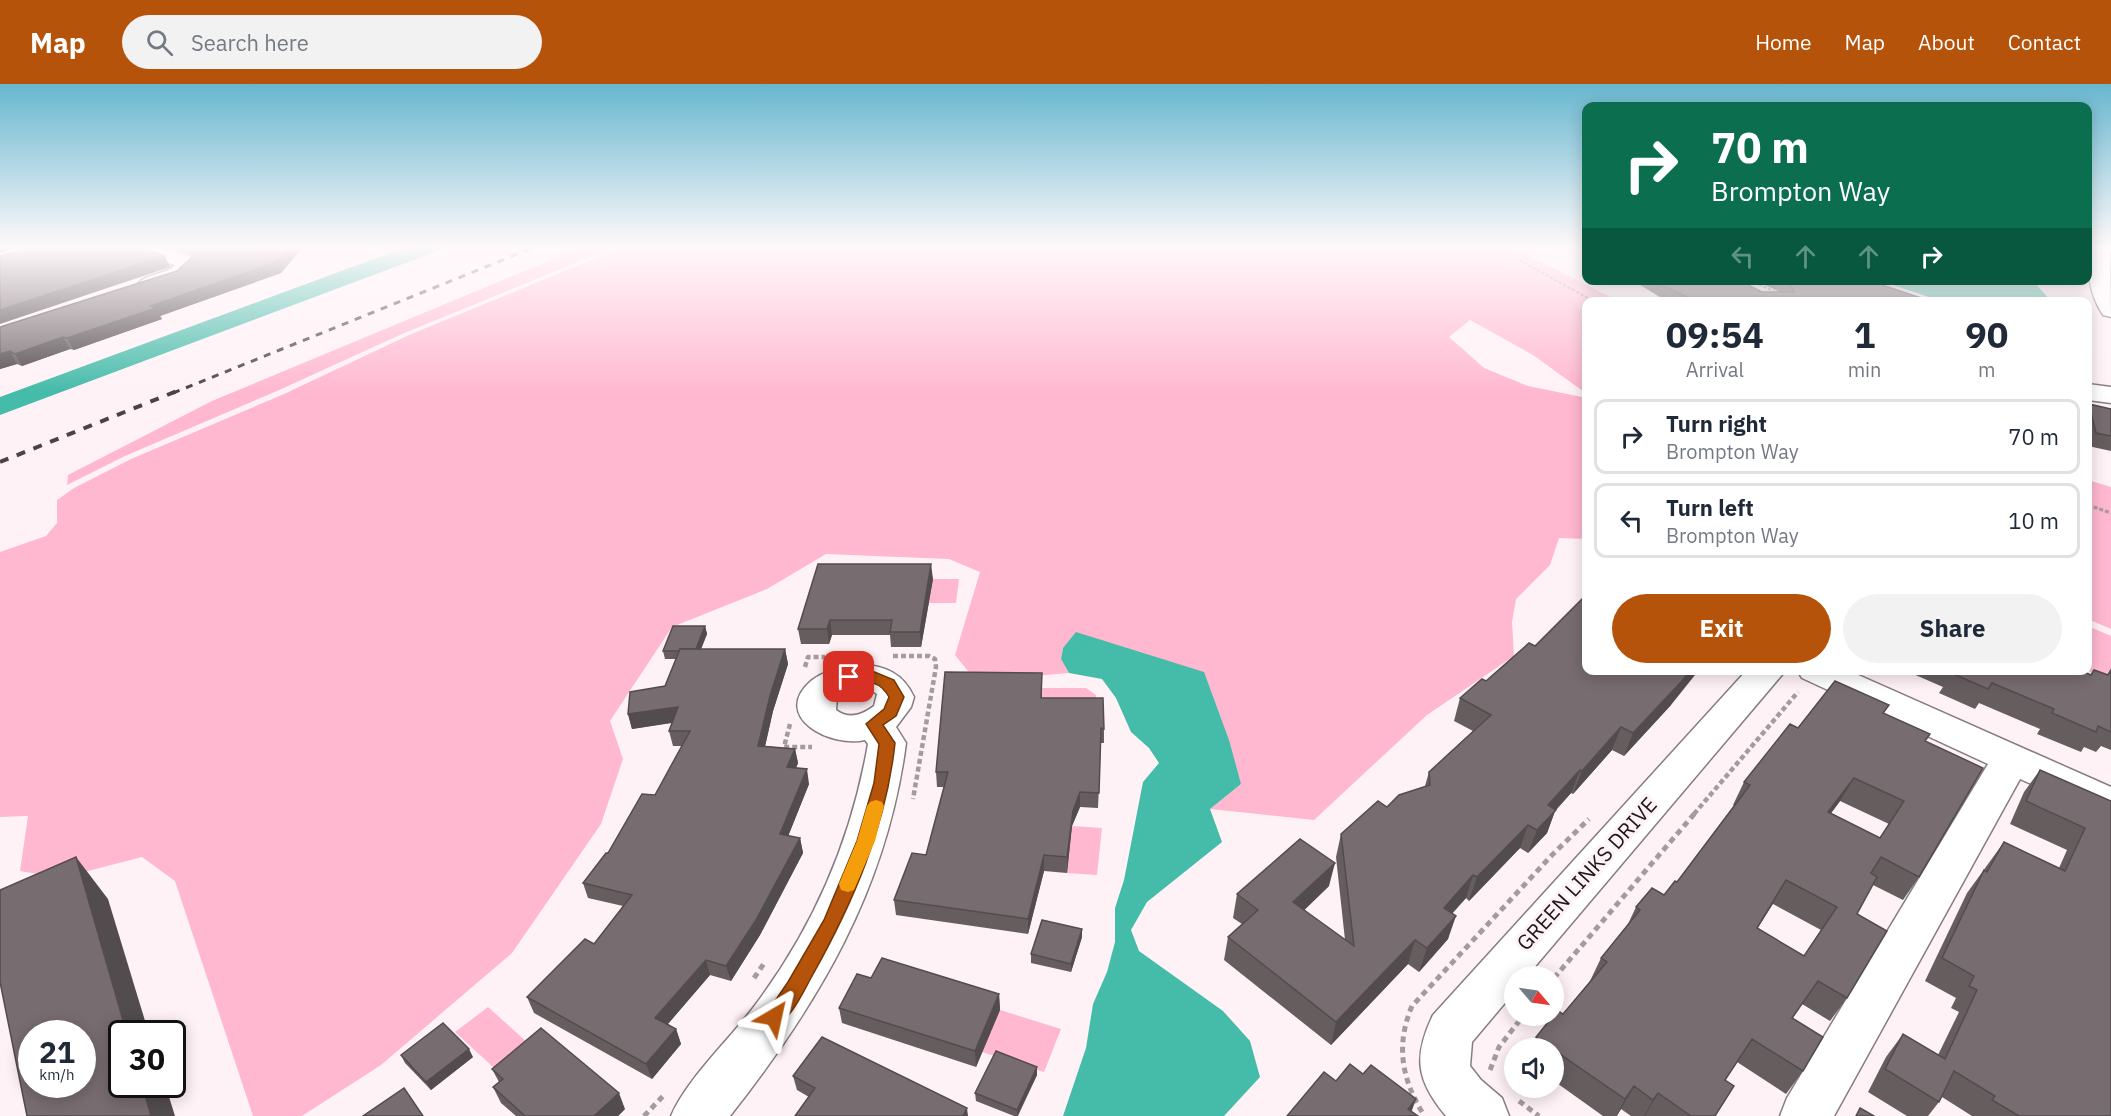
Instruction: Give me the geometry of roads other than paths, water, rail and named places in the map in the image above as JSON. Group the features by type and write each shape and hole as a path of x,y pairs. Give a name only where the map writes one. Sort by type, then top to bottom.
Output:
{"street":[{"path":"2102,295 2111,310"},
{"path":"2092,393 2111,395"},
{"path":"1796,676 2011,759 2111,804"},
{"name":"GREEN LINKS DRIVE","path":"1495,1096 1465,1101 1451,1080 1443,1057 1450,1031 1796,676"},
{"path":"697,1116 788,998 832,923 866,841 882,783 887,743 874,724"},
{"path":"1806,1116 2011,759"}],"railway":[{"path":"173,393 416,295"},
{"path":"0,462 177,391"}]}
